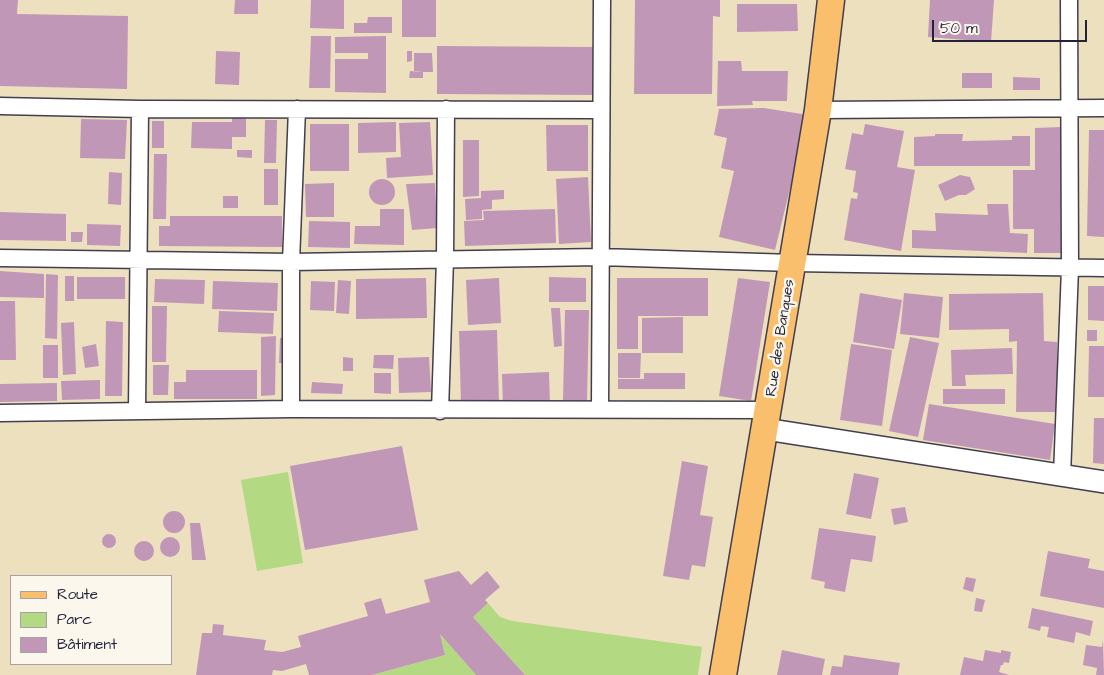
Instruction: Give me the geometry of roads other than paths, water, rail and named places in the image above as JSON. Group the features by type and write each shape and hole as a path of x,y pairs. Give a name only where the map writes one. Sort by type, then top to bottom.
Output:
{"main road":[{"name":"Rue des Banques","path":"723,675 818,110 831,0"}],"street":[{"path":"600,409 602,0"},
{"path":"1062,476 1070,268 1069,0"},
{"path":"0,106 140,109 601,110"},
{"path":"818,110 1104,108"},
{"path":"137,410 140,109"},
{"path":"291,409 291,262 297,109"},
{"path":"440,411 445,259 446,110"},
{"path":"0,258 291,262 600,257 793,263 1104,268"},
{"path":"0,413 137,410 291,409 440,411 600,409 767,420 1062,476 1104,482"}]}
